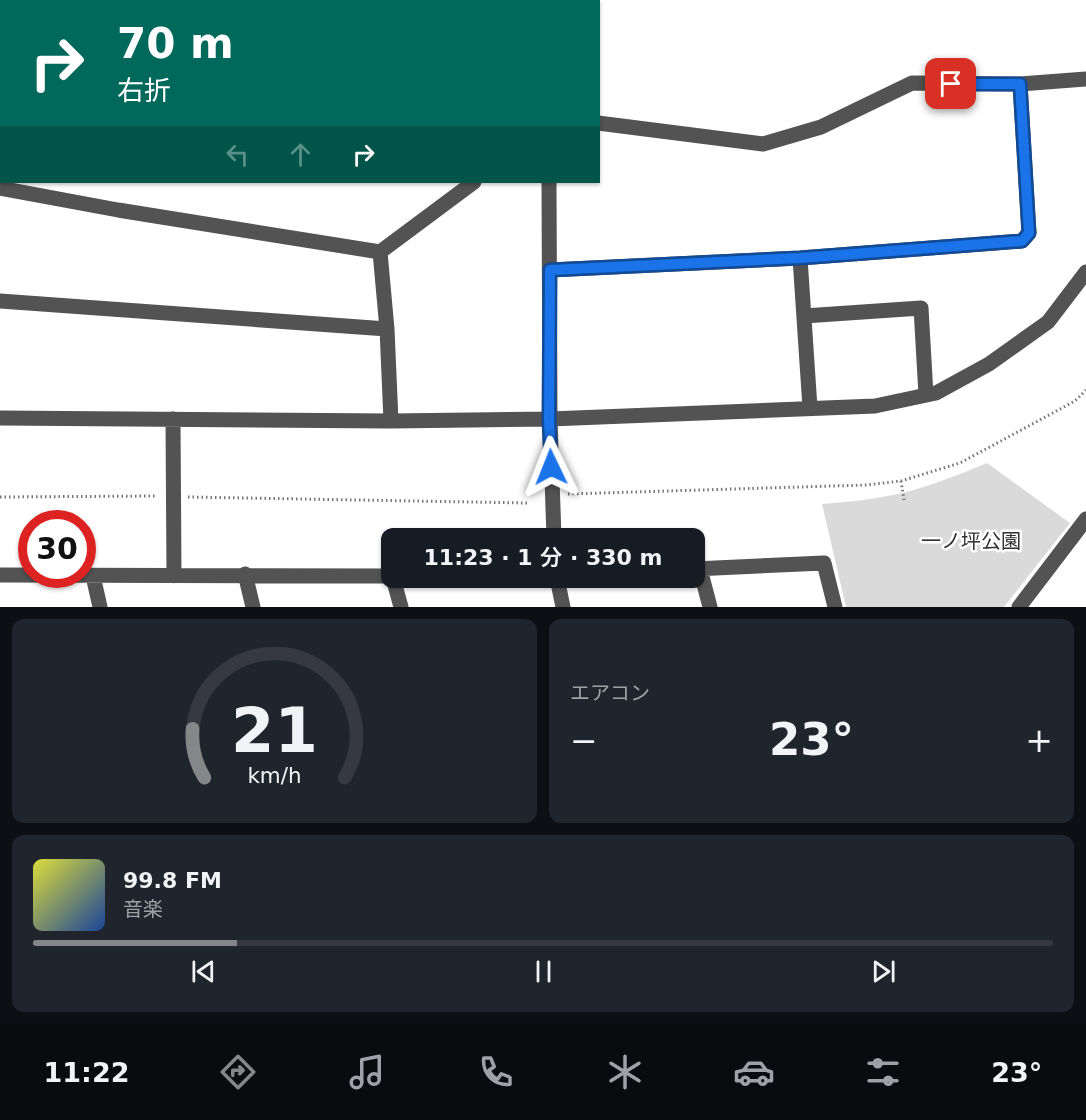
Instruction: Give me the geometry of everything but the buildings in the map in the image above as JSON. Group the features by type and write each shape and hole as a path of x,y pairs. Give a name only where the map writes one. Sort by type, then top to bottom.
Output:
{"street":[{"path":"600,123 763,144 821,127 912,83 1020,84 1086,79"},
{"path":"550,270 800,258 1022,241 1029,233 1020,84"},
{"path":"0,188 129,212 380,252 473,183"},
{"path":"549,183 549,419 554,528"},
{"path":"380,252 387,329 391,421"},
{"path":"800,258 810,408"},
{"path":"0,418 391,421 549,419 875,406 936,393 989,364 1048,322 1086,272"},
{"path":"0,302 387,329"},
{"path":"804,316 921,308 926,395"},
{"path":"173,419 174,576"},
{"path":"1019,607 1086,519"},
{"path":"705,569 824,563 835,607"},
{"path":"0,574 18,574"},
{"path":"245,574 254,607"},
{"path":"96,576 245,574 381,577"},
{"path":"96,588 100,607"},
{"path":"395,588 401,607"},
{"path":"559,588 563,607"},
{"path":"704,588 710,607"}],"path":[{"path":"568,494 866,485 901,481 960,463 1075,401 1086,390"},
{"path":"901,481 904,500"},
{"path":"0,497 173,496 528,503"}],"green space":[{"name":"一ノ坪公園","path":"987,463 1070,523 1004,607 846,607 822,504 867,500 909,491"}],"route":[{"path":"551,467 550,270 800,258 1022,241 1029,233 1020,84 951,84"}]}
